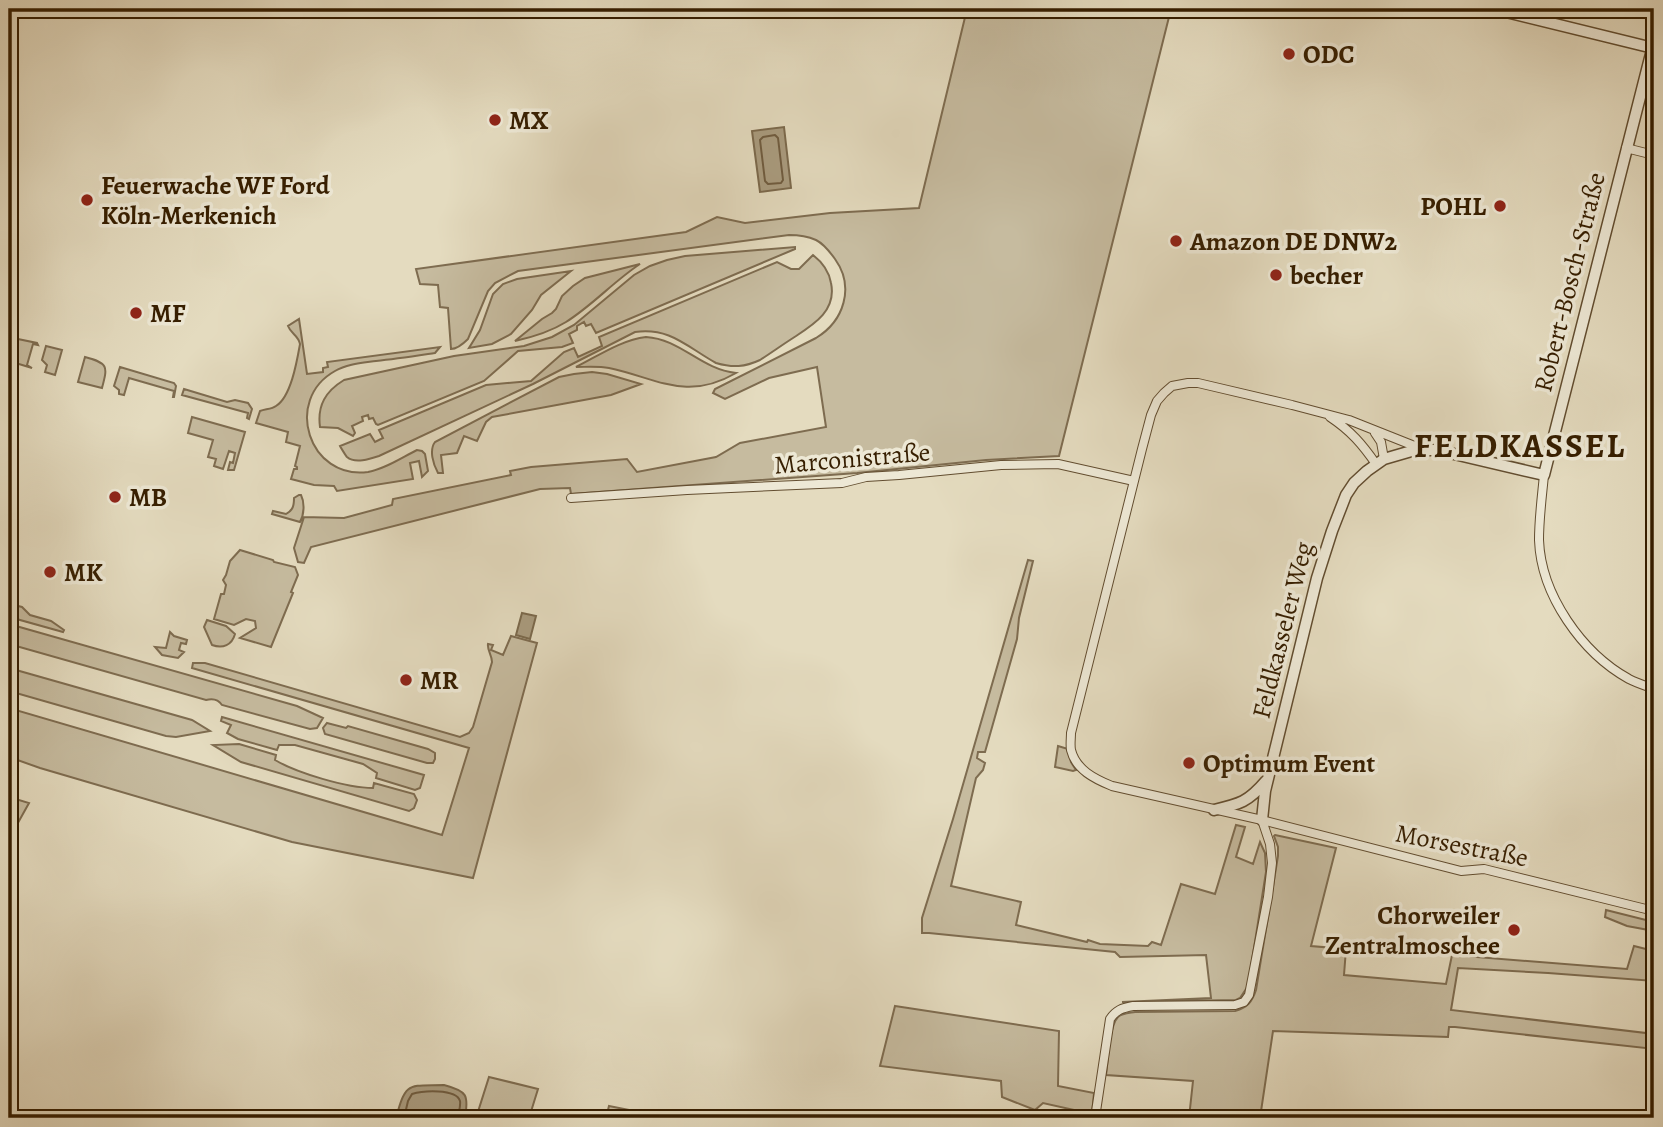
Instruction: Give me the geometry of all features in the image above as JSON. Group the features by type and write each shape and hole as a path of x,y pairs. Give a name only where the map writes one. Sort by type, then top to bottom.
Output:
{"street":[{"path":"1494,9 1654,45"},
{"name":"Robert-Bosch-Straße","path":"1654,45 1544,475 1539,540 1549,584 1561,610 1585,644 1629,679 1654,689"},
{"path":"1626,148 1654,155"},
{"path":"1262,820 1112,786 1092,778 1079,765 1071,751 1071,733 1151,415 1164,393 1172,386 1198,383 1349,420 1424,450"},
{"path":"1325,414 1349,430 1380,462"},
{"path":"1372,430 1381,442 1380,462"},
{"name":"Feldkasseler Weg","path":"1095,1118 1110,1019 1115,1011 1133,1006 1235,1005 1244,1002 1249,995 1272,863 1270,844 1262,820 1268,779 1317,578 1346,495 1354,483 1380,462 1415,450 1456,453 1544,475"},
{"name":"Marconistraße","path":"571,498 842,483 882,475 1001,465 1058,464 1134,481"},
{"path":"1214,810 1244,802 1268,779"},
{"name":"Morsestraße","path":"1262,820 1461,871 1484,869 1654,911"}],"shaded area":[{"path":"967,9 1171,9 1059,456 571,494 570,488 540,489 311,547 304,563 298,562 294,548 304,517 344,518 392,505 393,499 511,475 510,471 531,467 627,459 637,472 716,457 740,443 826,427 817,367 769,378 725,399 713,393 715,389 816,338 826,331 840,313 845,292 841,270 822,244 813,239 789,235 518,271 495,283 488,291 468,339 451,349 448,308 440,307 438,285 420,284 416,269 686,232 717,217 745,223 830,213 919,208"},
{"path":"795,247 596,333 591,324 586,326 584,322 569,334 573,343 562,347 518,351 484,381 378,425 373,418 369,419 368,415 362,417 363,421 352,426 355,433 353,436 338,428 320,427 320,412 324,399 344,380 454,356 524,346 552,337 574,325 634,275 667,260 685,256"},
{"path":"813,255 825,267 830,279 832,293 827,309 808,328 760,360 739,366 722,365 668,335 635,332 533,384 379,456 363,460 350,459 340,446 370,434 375,442 383,438 379,430 486,385 531,381 564,352 574,348 578,357 602,346 599,337 777,262 791,269 799,269"},
{"path":"640,264 566,322 541,334 515,341 552,313 562,296 585,278"},
{"path":"571,271 541,295 511,334 492,344 469,348 480,330 493,294 503,284 517,279"},
{"path":"299,319 307,374 323,372 323,368 328,367 327,362 440,347 435,353 355,364 335,371 319,384 310,400 307,418 310,435 318,451 331,464 348,471 368,472 387,466 417,450 425,454 428,471 422,477 419,461 410,463 413,479 337,491 334,486 314,485 291,479 294,469 297,469 295,466 300,446 286,442 288,432 256,423 260,411 276,406 286,395 300,344 288,326"},
{"path":"646,337 670,343 712,366 736,373 718,382 687,387 657,382 609,368 576,367 619,345"},
{"path":"13,338 37,343 38,345 33,344 27,365 32,368 9,361"},
{"path":"46,346 62,350 55,375 45,372 47,365 42,360"},
{"path":"85,357 104,366 102,388 78,382"},
{"path":"120,367 174,383 176,386 174,397 174,391 129,378 124,395 119,394 119,390 114,386"},
{"path":"592,372 641,384 611,395 492,417 486,422 477,441 464,436 457,453 441,455 443,473 438,473 432,457 435,442 559,377"},
{"path":"184,389 227,402 235,400 248,403 252,409 249,419 248,413 182,395"},
{"path":"192,417 245,432 234,470 228,470 235,453 229,451 223,469 214,466 216,459 208,457 213,440 188,433"},
{"path":"299,495 303,505 300,522 272,514 273,511 286,514 293,508 294,498"},
{"path":"240,550 295,567 298,575 271,647 240,638 256,628 255,621 246,619 234,625 214,619 221,594 224,594 226,585 223,580 230,561"},
{"path":"1028,560 1033,561 1019,618 1017,639 985,752 978,752 977,758 985,763 976,778 951,886 1021,902 1016,925 1100,944 1148,946 1152,942 1161,945 1181,884 1215,894 1236,825 1245,827 1236,857 1253,864 1260,842 1265,853 1266,872 1248,986 1236,1000 1122,1002 1211,998 1206,955 1120,957 1115,952 922,933 922,918"},
{"path":"14,605 22,607 30,615 51,621 64,630 63,632 13,618 9,610 13,611"},
{"path":"207,620 226,626 235,634 232,641 223,646 212,645 204,627"},
{"path":"9,624 297,706 323,718 317,728 310,729 222,705 215,699 206,700 9,644"},
{"path":"170,632 187,640 186,644 181,643 179,650 184,652 178,658 162,655 155,647 166,648"},
{"path":"511,636 537,643 473,878 292,842 9,757 9,708 442,835 469,748 192,668 193,663 205,663 460,737 469,733 473,727 492,662 488,644 493,645 491,650 503,655"},
{"path":"9,668 192,720 210,731 176,737 166,736 9,691"},
{"path":"222,717 424,775 420,788 415,790 376,778 377,773 363,764 295,745 279,745 277,750 238,739 227,733 231,725 221,721"},
{"path":"327,723 346,728 348,726 428,749 435,753 435,759 433,763 427,763 325,734 323,728"},
{"path":"239,744 276,755 275,760 309,775 362,787 373,788 374,783 414,794 417,800 414,808 409,811 241,762 213,745"},
{"path":"1058,746 1068,749 1076,770 1055,767"},
{"path":"9,797 29,803 9,839"},
{"path":"1275,835 1336,848 1311,946 1346,949 1344,975 1446,984 1452,955 1627,969 1634,946 1654,951 1654,981 1458,968 1451,1010 1654,1034 1654,1049 1455,1027 1449,1027 1448,1037 1273,1031 1260,1118 1189,1118 1193,1081 1106,1075 1113,1028 1121,1015 1135,1012 1235,1011 1251,1001 1256,990 1278,856"},
{"path":"1606,910 1654,922 1654,931 1627,926 1605,917"},
{"path":"895,1006 1059,1031 1058,1086 1094,1093 1092,1114 1043,1103 1035,1110 1002,1097 1001,1081 880,1066"},
{"path":"489,1077 538,1089 529,1118 476,1118"},
{"path":"609,1106 669,1118 606,1118"}],"water":[{"path":"784,127 791,188 760,192 752,131"},
{"path":"522,613 536,616 530,639 516,635"},
{"path":"444,1085 458,1089 465,1095 465,1118 396,1118 403,1097 410,1088"}],"place":[{"name":"ODC","path":"1289,54"},
{"name":"MX","path":"495,120"},
{"name":"Feuerwache WF Ford Köln-Merkenich","path":"87,200"},
{"name":"POHL","path":"1500,206"},
{"name":"Amazon DE DNW2","path":"1176,241"},
{"name":"becher","path":"1276,275"},
{"name":"MF","path":"136,313"},
{"name":"MB","path":"115,497"},
{"name":"MK","path":"50,572"},
{"name":"MR","path":"406,680"},
{"name":"Optimum Event","path":"1189,763"},
{"name":"Chorweiler Zentralmoschee","path":"1514,930"}],"district":[{"name":"FELDKASSEL","path":"1520,445"}]}
